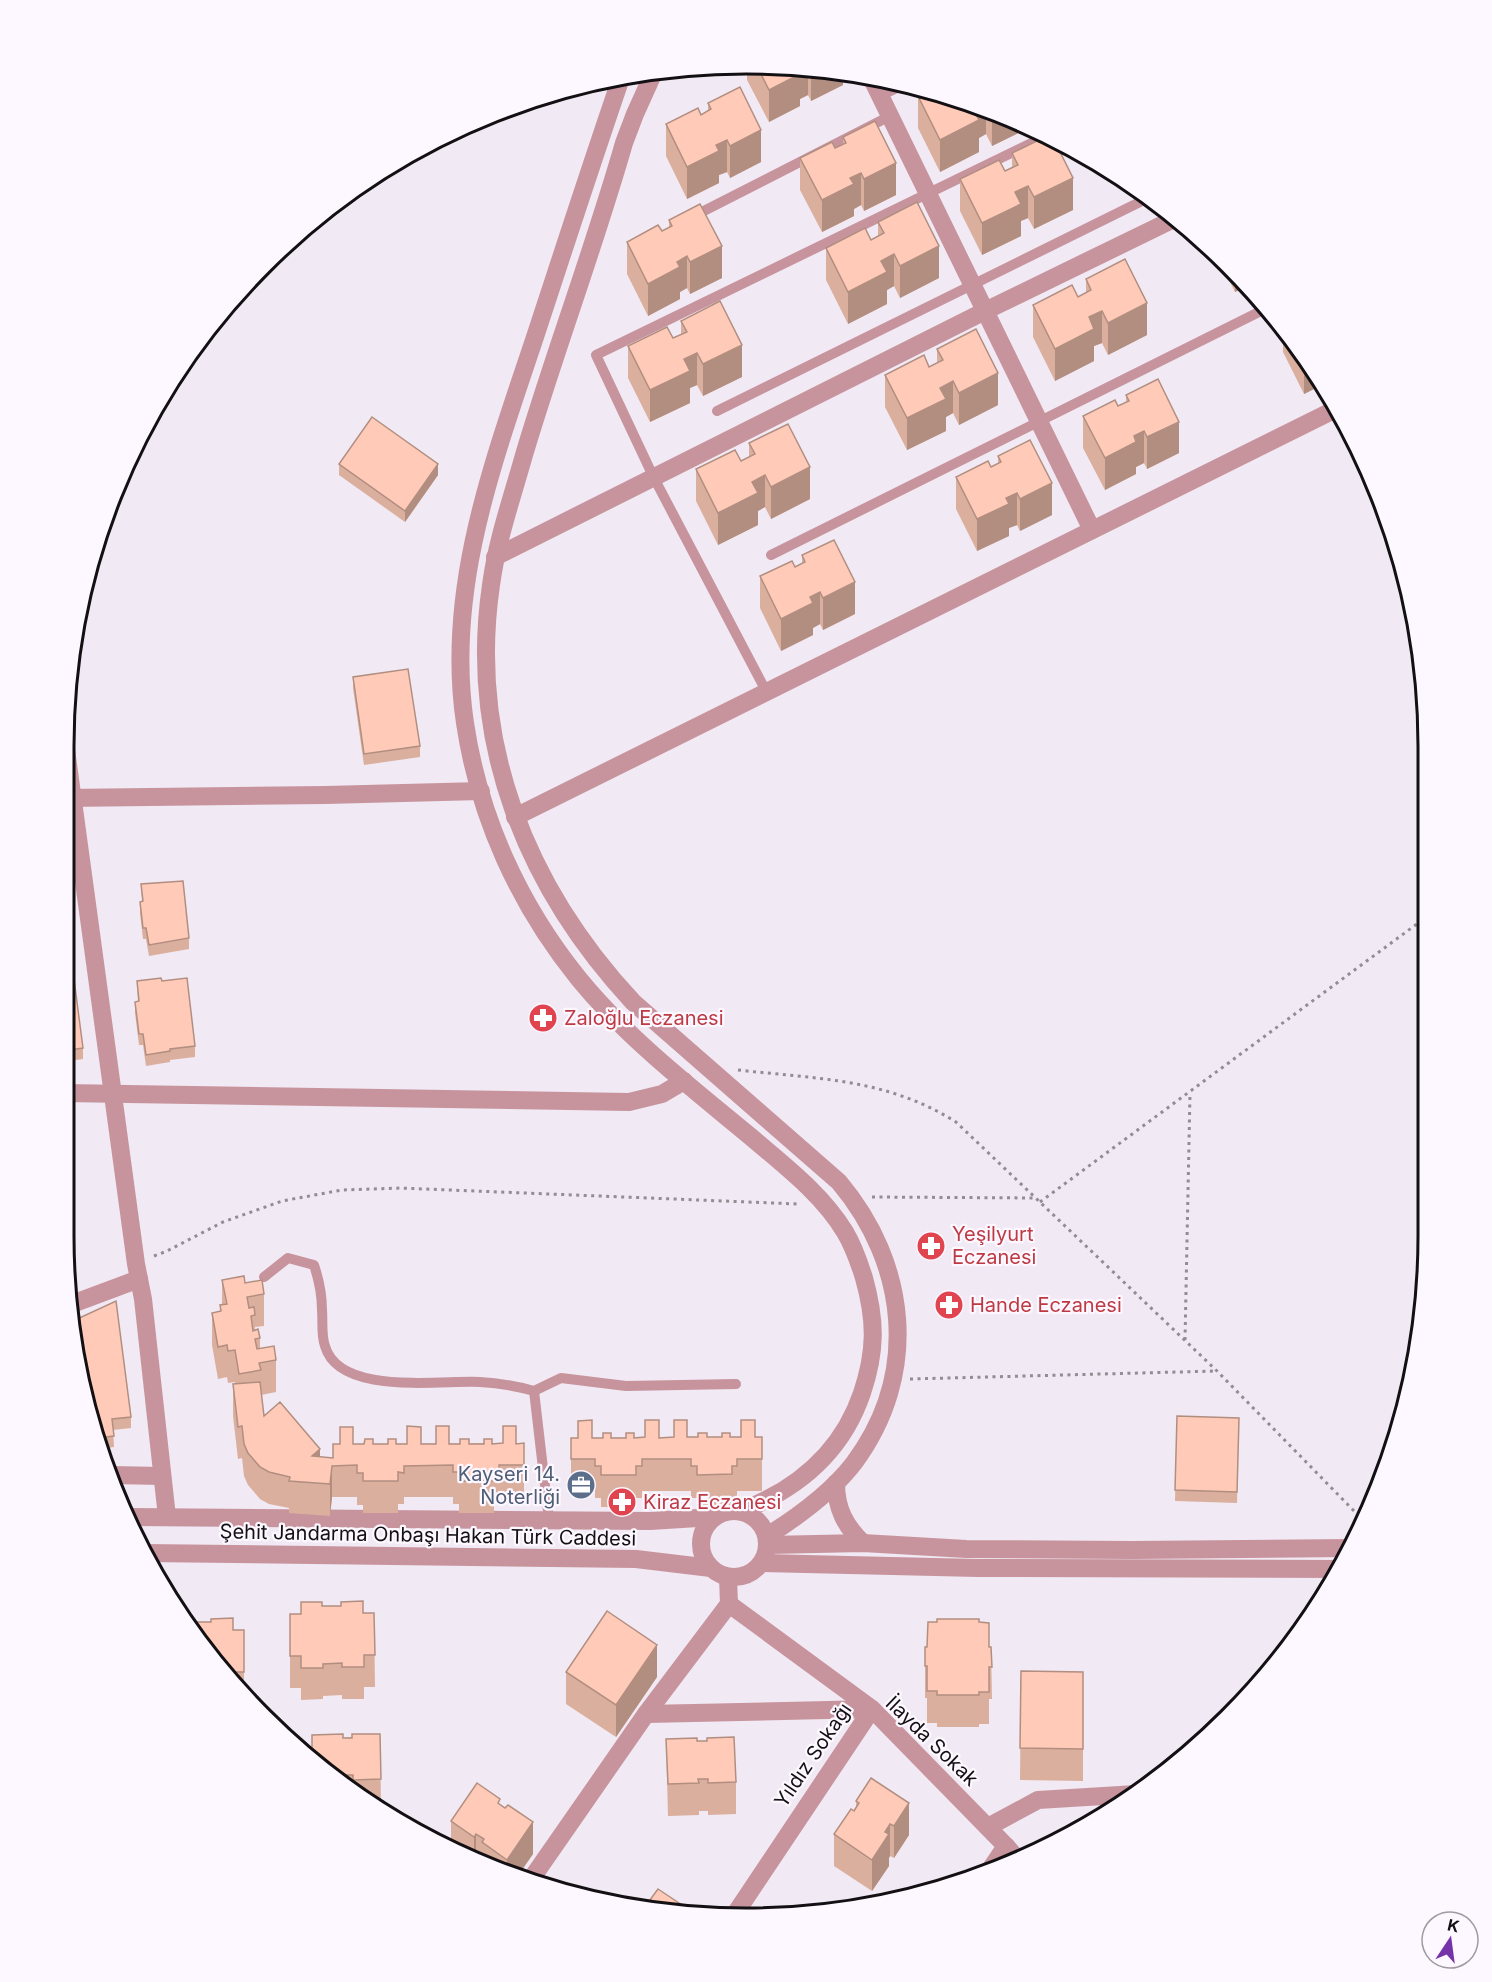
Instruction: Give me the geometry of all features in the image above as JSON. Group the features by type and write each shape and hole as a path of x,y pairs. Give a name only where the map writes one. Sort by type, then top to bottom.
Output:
{"street":[{"path":"619,85 512,406 481,507 471,545 462,611 460,663 465,724 481,791 499,847 522,895 559,953 603,1007 684,1081 797,1176 840,1223 858,1258 873,1319 872,1351 858,1404 840,1439 821,1462 794,1485 759,1504 741,1510 722,1512 707,1524 701,1542 705,1560 711,1568 728,1577 747,1575 762,1563 768,1540 836,1483 854,1463 873,1431 892,1380 896,1358 898,1329 894,1289 885,1257 875,1235 852,1197 824,1168 633,1002 584,946 541,875 515,817 495,749 487,695 486,630 495,557 533,427 624,143 650,80"},
{"path":"875,86 1092,530"},
{"path":"495,557 985,311 1167,222"},
{"path":"515,817 1329,412"},
{"path":"74,798 481,791"},
{"path":"74,832 113,1093 167,1517"},
{"path":"74,1093 629,1102 662,1094 684,1081"},
{"path":"77,1302 137,1272"},
{"path":"118,1475 162,1476"},
{"path":"836,1483 837,1501 843,1520 863,1543"},
{"path":"741,1510 758,1519 768,1540"},
{"name":"Şehit Jandarma Onbaşı Hakan Türk Caddesi","path":"136,1517 650,1521 714,1517"},
{"path":"768,1540 1001,1549 1341,1548"},
{"name":"Şehit Jandarma Onbaşı Hakan Türk Caddesi","path":"154,1553 636,1559 711,1568"},
{"path":"762,1563 978,1568 1330,1569"},
{"path":"535,1874 646,1714 729,1604 728,1577"},
{"name":"Yıldız Sokağı","path":"729,1604 872,1708 739,1908"},
{"name":"İlayda Sokak","path":"646,1714 872,1708 1012,1853"},
{"path":"988,1827 1038,1800 1120,1795"},
{"path":"997,1859 1006,1846"}],"lane":[{"path":"880,96 893,90"},
{"path":"682,222 890,116"},
{"path":"766,692 653,477 596,355 1037,140"},
{"path":"717,411 1141,202"},
{"path":"771,555 1259,312"},
{"path":"264,1277 288,1258 314,1265 320,1286 325,1347 334,1364 347,1373 376,1380 407,1383 481,1382 518,1386 534,1391 561,1378 626,1386 736,1384"},
{"path":"534,1391 549,1520"}],"path":[{"path":"1040,1202 1418,923"},
{"path":"706,1067 882,1088 921,1102 956,1122 1218,1371 1357,1514"},
{"path":"1185,1340 1190,1092"},
{"path":"137,1272 153,1256 213,1226 252,1210 312,1194 342,1190 400,1188 798,1204"},
{"path":"852,1197 1036,1198"},
{"path":"892,1380 1218,1371"}],"building":[{"path":"761,74 797,76 769,90"},
{"path":"740,87 761,130 730,146 727,140 716,145 719,151 687,167 666,124 698,108 701,115 711,109 708,103"},
{"path":"918,96 976,114 979,120 940,140"},
{"path":"875,121 896,163 864,179 861,173 850,178 854,184 822,200 800,158 832,142 835,148 846,143 843,137"},
{"path":"1038,141 1060,152 1073,178 1034,197 1028,186 1015,192 1021,204 982,223 960,179 999,160 1005,171 1018,165 1012,153"},
{"path":"917,202 939,246 900,266 894,254 881,261 887,272 848,292 826,248 865,228 871,240 884,233 878,222"},
{"path":"700,204 722,246 690,262 687,256 677,262 680,267 648,284 627,242 658,225 662,231 672,226 669,220"},
{"path":"1125,259 1147,303 1108,323 1102,311 1089,317 1094,329 1055,349 1033,305 1072,285 1078,297 1091,290 1086,279"},
{"path":"720,301 742,345 703,364 697,353 684,359 690,371 650,390 628,346 667,327 673,338 687,332 681,321"},
{"path":"976,329 998,373 959,393 953,381 940,388 946,399 907,418 885,375 924,355 929,367 943,360 937,349"},
{"path":"1158,379 1179,422 1147,437 1144,431 1134,436 1136,442 1105,458 1083,416 1115,400 1118,406 1129,401 1126,395"},
{"path":"372,417 438,464 405,511 339,464"},
{"path":"788,424 810,467 771,487 765,475 752,482 758,493 718,513 696,469 735,450 741,461 755,454 749,443"},
{"path":"1030,440 1052,483 1020,499 1017,493 1006,498 1009,504 977,519 956,477 988,461 991,467 1001,462 998,456"},
{"path":"834,540 855,582 823,598 820,592 810,597 813,603 781,619 760,576 792,561 795,567 805,562 802,555"},
{"path":"408,669 420,746 364,754 353,677"},
{"path":"183,881 189,938 149,945 146,928 143,928 140,902 143,901 141,884"},
{"path":"161,978 162,981 187,978 195,1046 146,1055 143,1034 139,1034 135,1002 139,1001 137,981"},
{"path":"74,979 83,1048 74,1049"},
{"path":"244,1276 245,1283 262,1280 264,1294 247,1297 249,1308 254,1307 255,1315 251,1316 253,1331 258,1329 260,1338 255,1339 257,1349 274,1346 276,1360 259,1363 261,1370 239,1374 235,1350 228,1351 227,1345 218,1347 212,1313 221,1311 220,1305 227,1304 222,1280"},
{"path":"116,1301 131,1417 112,1419 114,1436 104,1437 96,1410 78,1318"},
{"path":"260,1382 264,1416 280,1402 320,1449 312,1456 333,1458 333,1444 340,1444 340,1427 353,1427 353,1444 364,1444 365,1439 373,1439 373,1444 388,1444 388,1439 396,1439 396,1444 407,1444 407,1426 421,1427 421,1444 436,1444 436,1426 449,1426 449,1444 460,1444 460,1439 469,1439 469,1444 484,1444 484,1439 492,1439 492,1444 503,1443 503,1426 516,1426 516,1444 524,1443 524,1465 499,1465 499,1472 494,1472 494,1481 459,1481 459,1472 453,1472 453,1465 404,1466 404,1473 398,1472 398,1481 363,1481 363,1473 357,1473 357,1465 332,1466 330,1484 289,1481 290,1477 269,1472 260,1467 248,1453 244,1444 242,1426 238,1427 233,1384"},
{"path":"1177,1416 1239,1418 1237,1492 1175,1490"},
{"path":"592,1420 592,1438 603,1438 603,1433 611,1433 611,1438 626,1438 626,1433 634,1433 634,1438 645,1437 645,1420 659,1420 659,1438 674,1437 674,1420 687,1420 687,1437 698,1437 698,1433 707,1433 707,1437 722,1437 722,1433 730,1433 730,1437 741,1437 741,1420 755,1420 755,1437 762,1437 762,1459 737,1459 737,1466 732,1466 732,1474 697,1475 697,1466 691,1466 691,1459 642,1459 642,1466 636,1466 636,1475 601,1475 601,1466 595,1466 595,1459 571,1459 571,1438 578,1438 578,1421"},
{"path":"363,1601 363,1613 374,1613 375,1655 364,1655 364,1667 342,1667 342,1663 323,1664 323,1668 301,1668 301,1656 290,1656 290,1614 301,1614 301,1602 322,1602 322,1606 341,1606 341,1602"},
{"path":"607,1611 657,1645 616,1705 566,1672"},
{"path":"233,1618 233,1630 244,1630 244,1672 234,1672 196,1622 211,1622 211,1619"},
{"path":"937,1619 979,1619 979,1622 989,1623 992,1667 989,1667 989,1692 979,1692 979,1695 937,1695 937,1691 927,1691 925,1647 927,1647 928,1622 937,1622"},
{"path":"1021,1671 1083,1672 1083,1749 1020,1748"},
{"path":"343,1734 343,1738 352,1738 352,1734 380,1734 381,1779 353,1780 353,1775 344,1775 312,1749 312,1735"},
{"path":"734,1737 736,1782 708,1783 708,1779 698,1779 699,1783 668,1784 666,1739 697,1738 697,1741 707,1741 707,1738"},
{"path":"871,1778 909,1803 894,1826 890,1824 885,1832 889,1834 872,1860 834,1834 851,1809 854,1811 859,1803 856,1801"},
{"path":"477,1783 500,1799 498,1803 505,1808 508,1805 533,1822 507,1860 482,1842 484,1839 476,1834 474,1837 451,1821"},
{"path":"658,1889 682,1905 658,1903 649,1902"}],"place":[{"name":"Zaloğlu Eczanesi","path":"543,1018"},
{"name":"Yeşilyurt Eczanesi","path":"931,1246"},
{"name":"Hande Eczanesi","path":"949,1305"},
{"name":"Kayseri 14. Noterliği","path":"581,1485"},
{"name":"Kiraz Eczanesi","path":"622,1502"}]}
